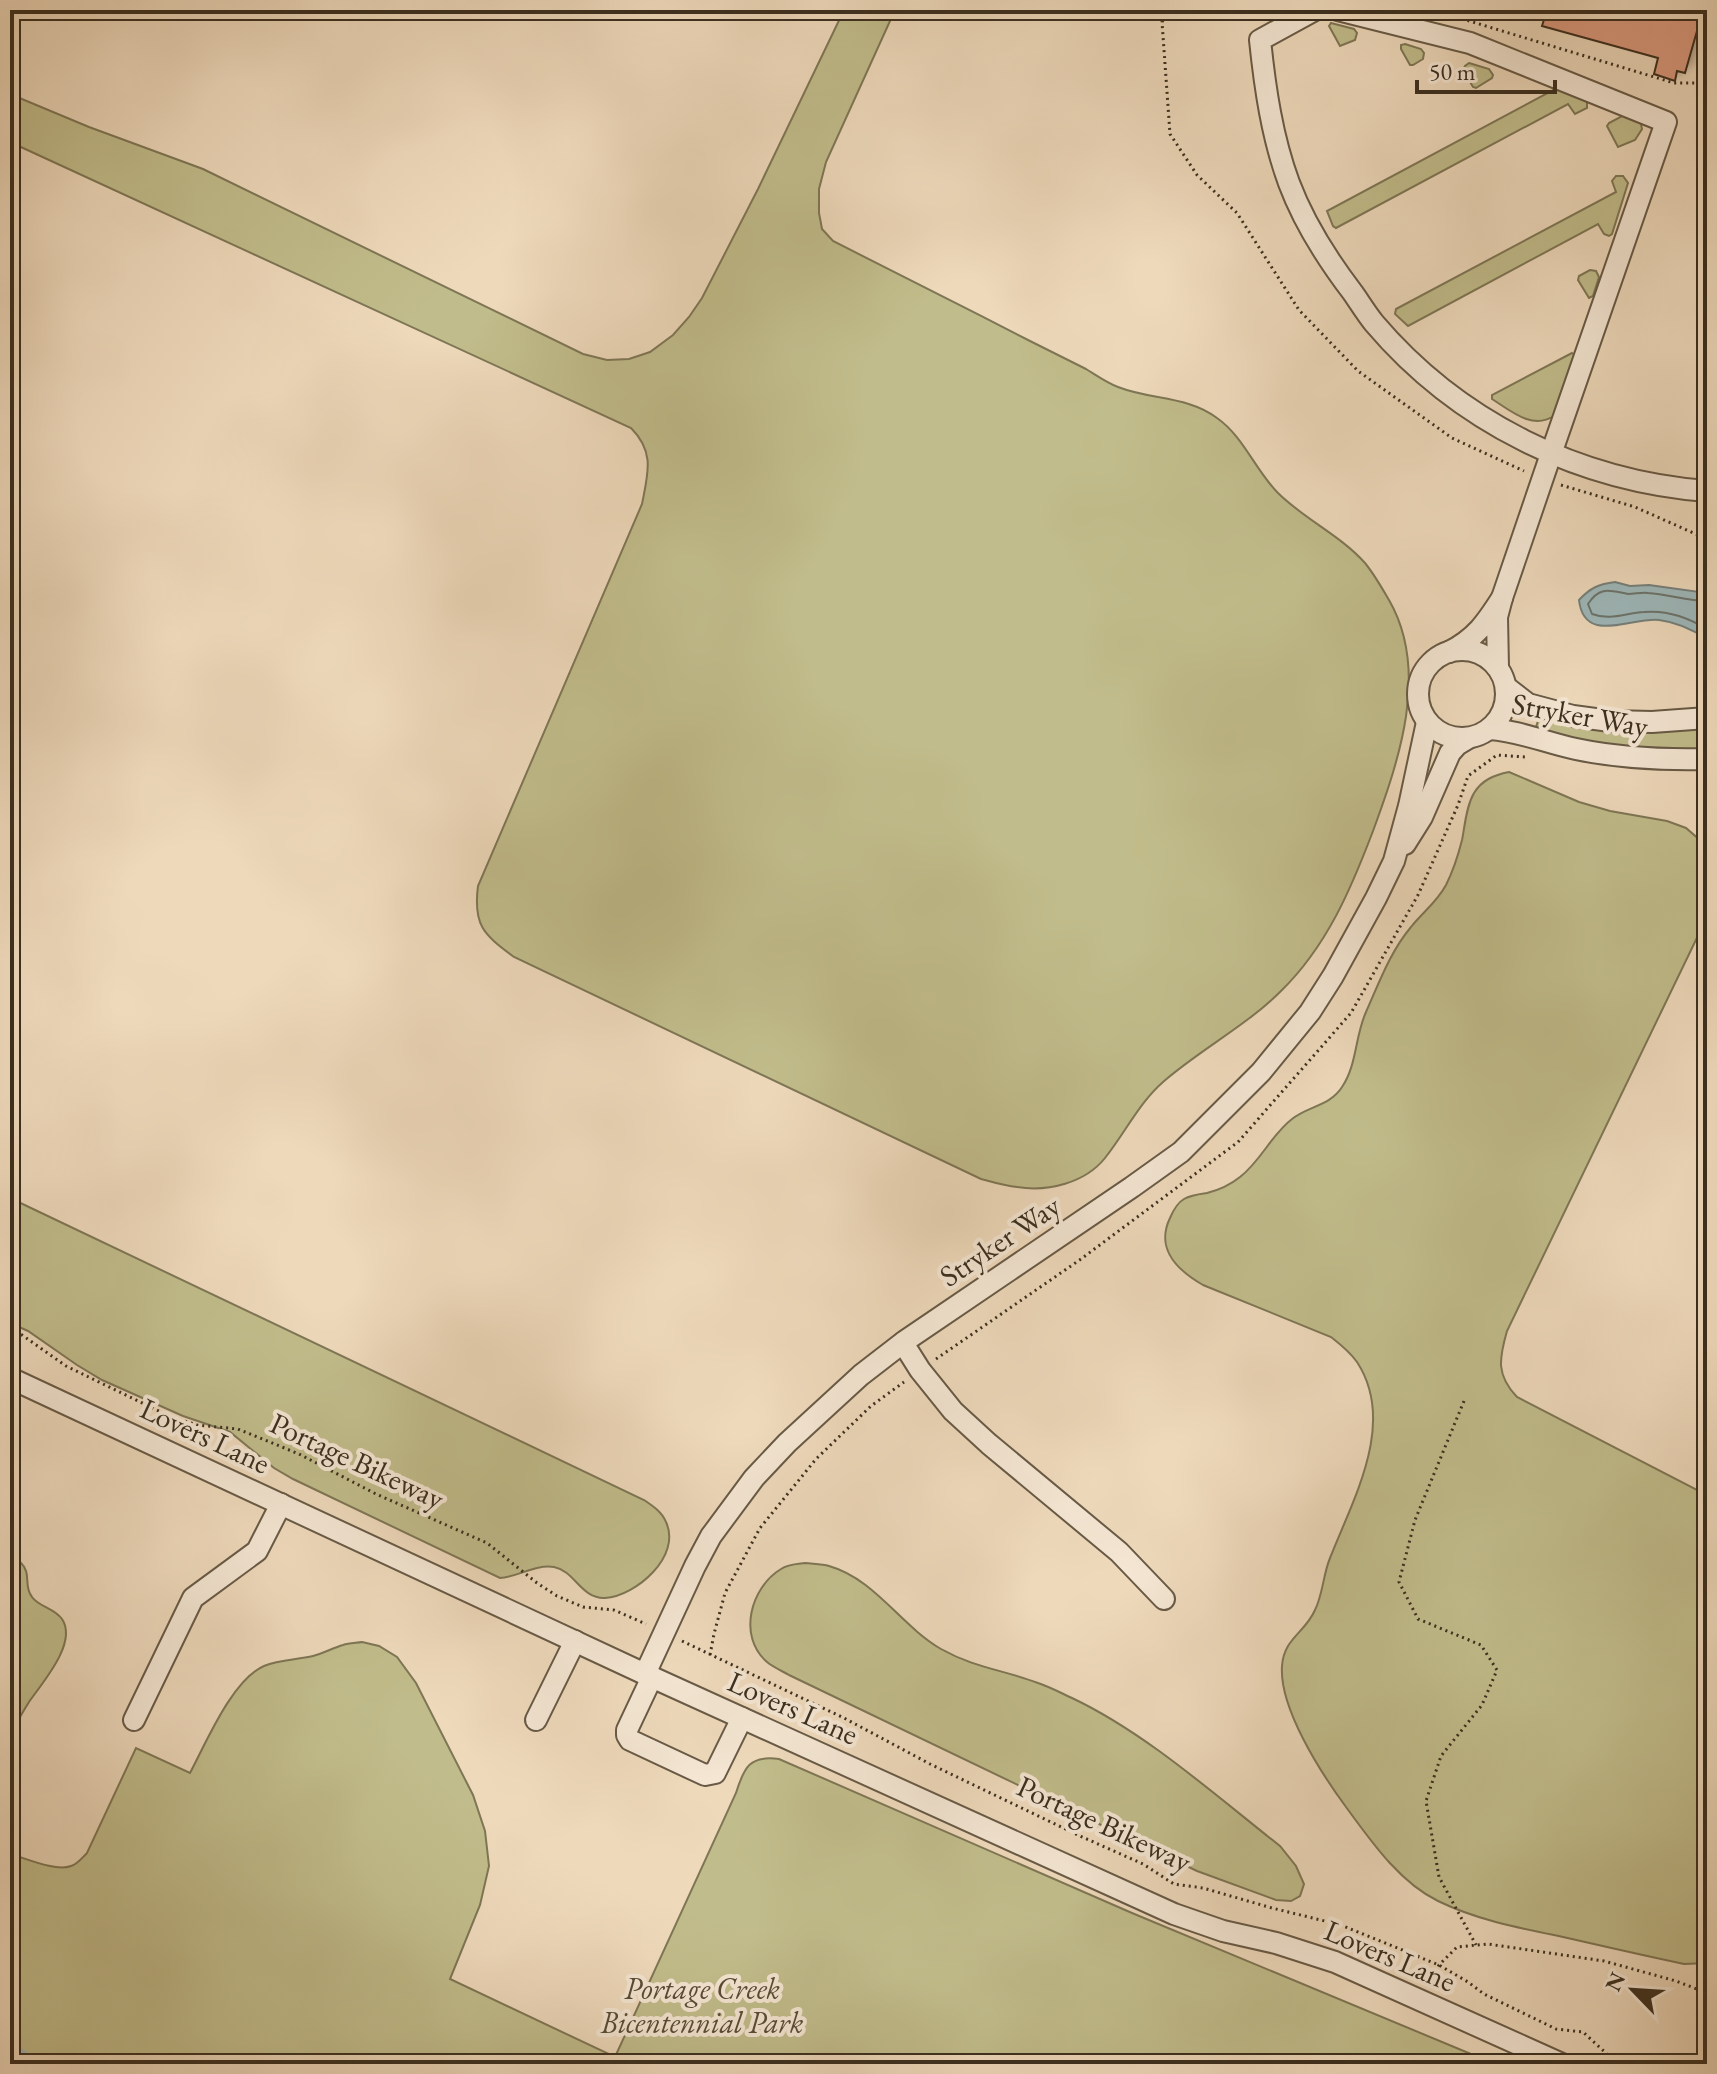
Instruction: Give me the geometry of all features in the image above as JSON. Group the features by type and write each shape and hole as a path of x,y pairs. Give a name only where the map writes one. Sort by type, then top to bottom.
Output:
{"street":[{"path":"1315,10 1260,40 1266,92 1289,183 1306,222 1373,322 1407,358 1443,389 1505,430 1551,454 1642,483 1707,491"},
{"path":"1338,10 1470,43 1666,122 1502,598 1497,617 1502,678"},
{"path":"1449,652 1466,643 1483,627 1502,598"},
{"name":"Stryker Way","path":"1394,861 1427,722 1420,709 1420,681 1436,659 1449,652 1476,652 1488,659 1528,704 1573,716 1610,721 1707,718"},
{"name":"Stryker Way","path":"742,1718 715,1773 705,1775 630,1740 627,1735 695,1566 728,1511 787,1443 861,1375 1181,1152 1261,1072 1310,1012 1357,935 1394,861 1422,817 1450,753 1467,739 1490,729 1498,720 1507,698 1502,678"},
{"path":"1427,722 1438,732 1452,738 1467,739"},
{"name":"Stryker Way","path":"1490,729 1507,730 1601,754 1661,760 1707,759"},
{"path":"903,1343 953,1411 1119,1552 1164,1599"},
{"name":"Lovers Lane","path":"10,1378 742,1718 1174,1914 1335,1962 1562,2064"},
{"path":"134,1720 193,1598 257,1551 281,1504"},
{"path":"536,1720 575,1641"}],"path":[{"path":"1433,10 1674,83 1707,83"},
{"name":"Portage Bikeway","path":"10,1330 66,1366 169,1416 197,1425 238,1429 299,1454 376,1494 487,1543 557,1596 583,1607 614,1610 638,1620"},
{"path":"1464,1401 1415,1520 1399,1582 1418,1619 1481,1645 1497,1670 1482,1705 1441,1756 1426,1801 1439,1877 1476,1945"},
{"name":"Portage Bikeway","path":"702,1651 844,1718 944,1771 1143,1864 1174,1884 1203,1888 1341,1925 1439,1965 1484,1994 1556,2029 1583,2032 1608,2055 1628,2064"},
{"path":"1419,2000 1439,1965 1457,1947 1488,1944 1604,1961 1707,1993"}],"green space":[{"path":"844,10 895,10 826,162 819,189 822,229 833,241 1114,385 1182,402 1217,418 1235,434 1278,493 1365,563 1389,600 1401,627 1407,656 1409,686 1406,716 1392,775 1356,874 1325,936 1297,974 1267,1004 1154,1090 1097,1167 1077,1179 1053,1187 1017,1187 981,1179 514,957 482,928 477,910 478,886 642,504 647,454 631,428 10,142 10,94 203,169 583,354 607,360 629,359 650,352 673,335 702,298"},
{"path":"1331,23 1354,29 1357,33 1355,40 1340,46 1329,26"},
{"path":"1401,45 1421,49 1423,59 1410,65 1401,49"},
{"path":"1469,63 1489,69 1492,78 1473,87 1463,70"},
{"path":"1555,89 1585,98 1587,108 1575,114 1568,104 1336,228 1333,226 1327,211"},
{"path":"1624,115 1640,119 1642,129 1635,140 1618,147 1607,126"},
{"path":"1616,176 1623,176 1628,183 1609,236 1598,224 1408,326 1395,314 1396,309 1616,192 1612,181"},
{"path":"1590,270 1596,271 1599,277 1593,296 1589,298 1578,280 1579,276"},
{"path":"1572,353 1575,355 1554,416 1546,420 1530,420 1492,399 1492,395"},
{"path":"1539,718 1583,727 1707,726 1707,751 1653,751 1586,743 1535,730"},
{"path":"1509,772 1579,802 1686,828 1707,850 1707,917 1507,1331 1501,1366 1505,1381 1517,1397 1707,1495 1707,1963 1684,1964 1466,1913 1438,1901 1411,1883 1365,1833 1325,1777 1294,1720 1283,1683 1282,1666 1291,1642 1311,1618 1318,1604 1328,1564 1367,1461 1373,1410 1368,1386 1354,1358 1331,1337 1203,1285 1185,1273 1171,1258 1165,1239 1170,1218 1182,1201 1236,1180 1285,1125 1331,1098 1342,1087 1351,1069 1362,1021 1391,957 1449,880 1474,793 1489,779"},
{"path":"10,1198 644,1500 660,1512 666,1522 668,1548 662,1560 653,1572 630,1590 605,1598 590,1594 554,1567 540,1567 500,1578 293,1479 274,1468 230,1432 183,1416 102,1380 28,1331 10,1323"},
{"path":"21,1563 24,1567 32,1597 59,1615 66,1629 62,1651 10,1735 10,1564"},
{"path":"805,1563 829,1566 860,1581 941,1649 1047,1686 1127,1729 1280,1846 1296,1866 1304,1884 1300,1896 1291,1901 1276,1900 1197,1871 769,1664 752,1639 750,1626 755,1599 762,1587 781,1569"},
{"name":"Portage Creek Bicentennial Park","path":"362,1642 379,1646 397,1657 416,1683 473,1795 485,1831 489,1866 480,1905 450,1979 615,2057 745,1770 755,1761 769,1758 779,1759 1132,1913 1495,2064 10,2064 10,1854 57,1867 76,1864 87,1853 136,1748 190,1773 221,1714 252,1673 270,1664"}],"water":[{"path":"1615,582 1707,593 1707,639 1684,627 1659,620 1610,626 1590,622 1583,614 1579,600 1595,587"}],"building":[{"path":"1547,10 1703,10 1685,73 1677,71 1675,81 1654,74 1658,58 1542,26"}],"waterway":[{"path":"10,2059 16,2064"}]}
